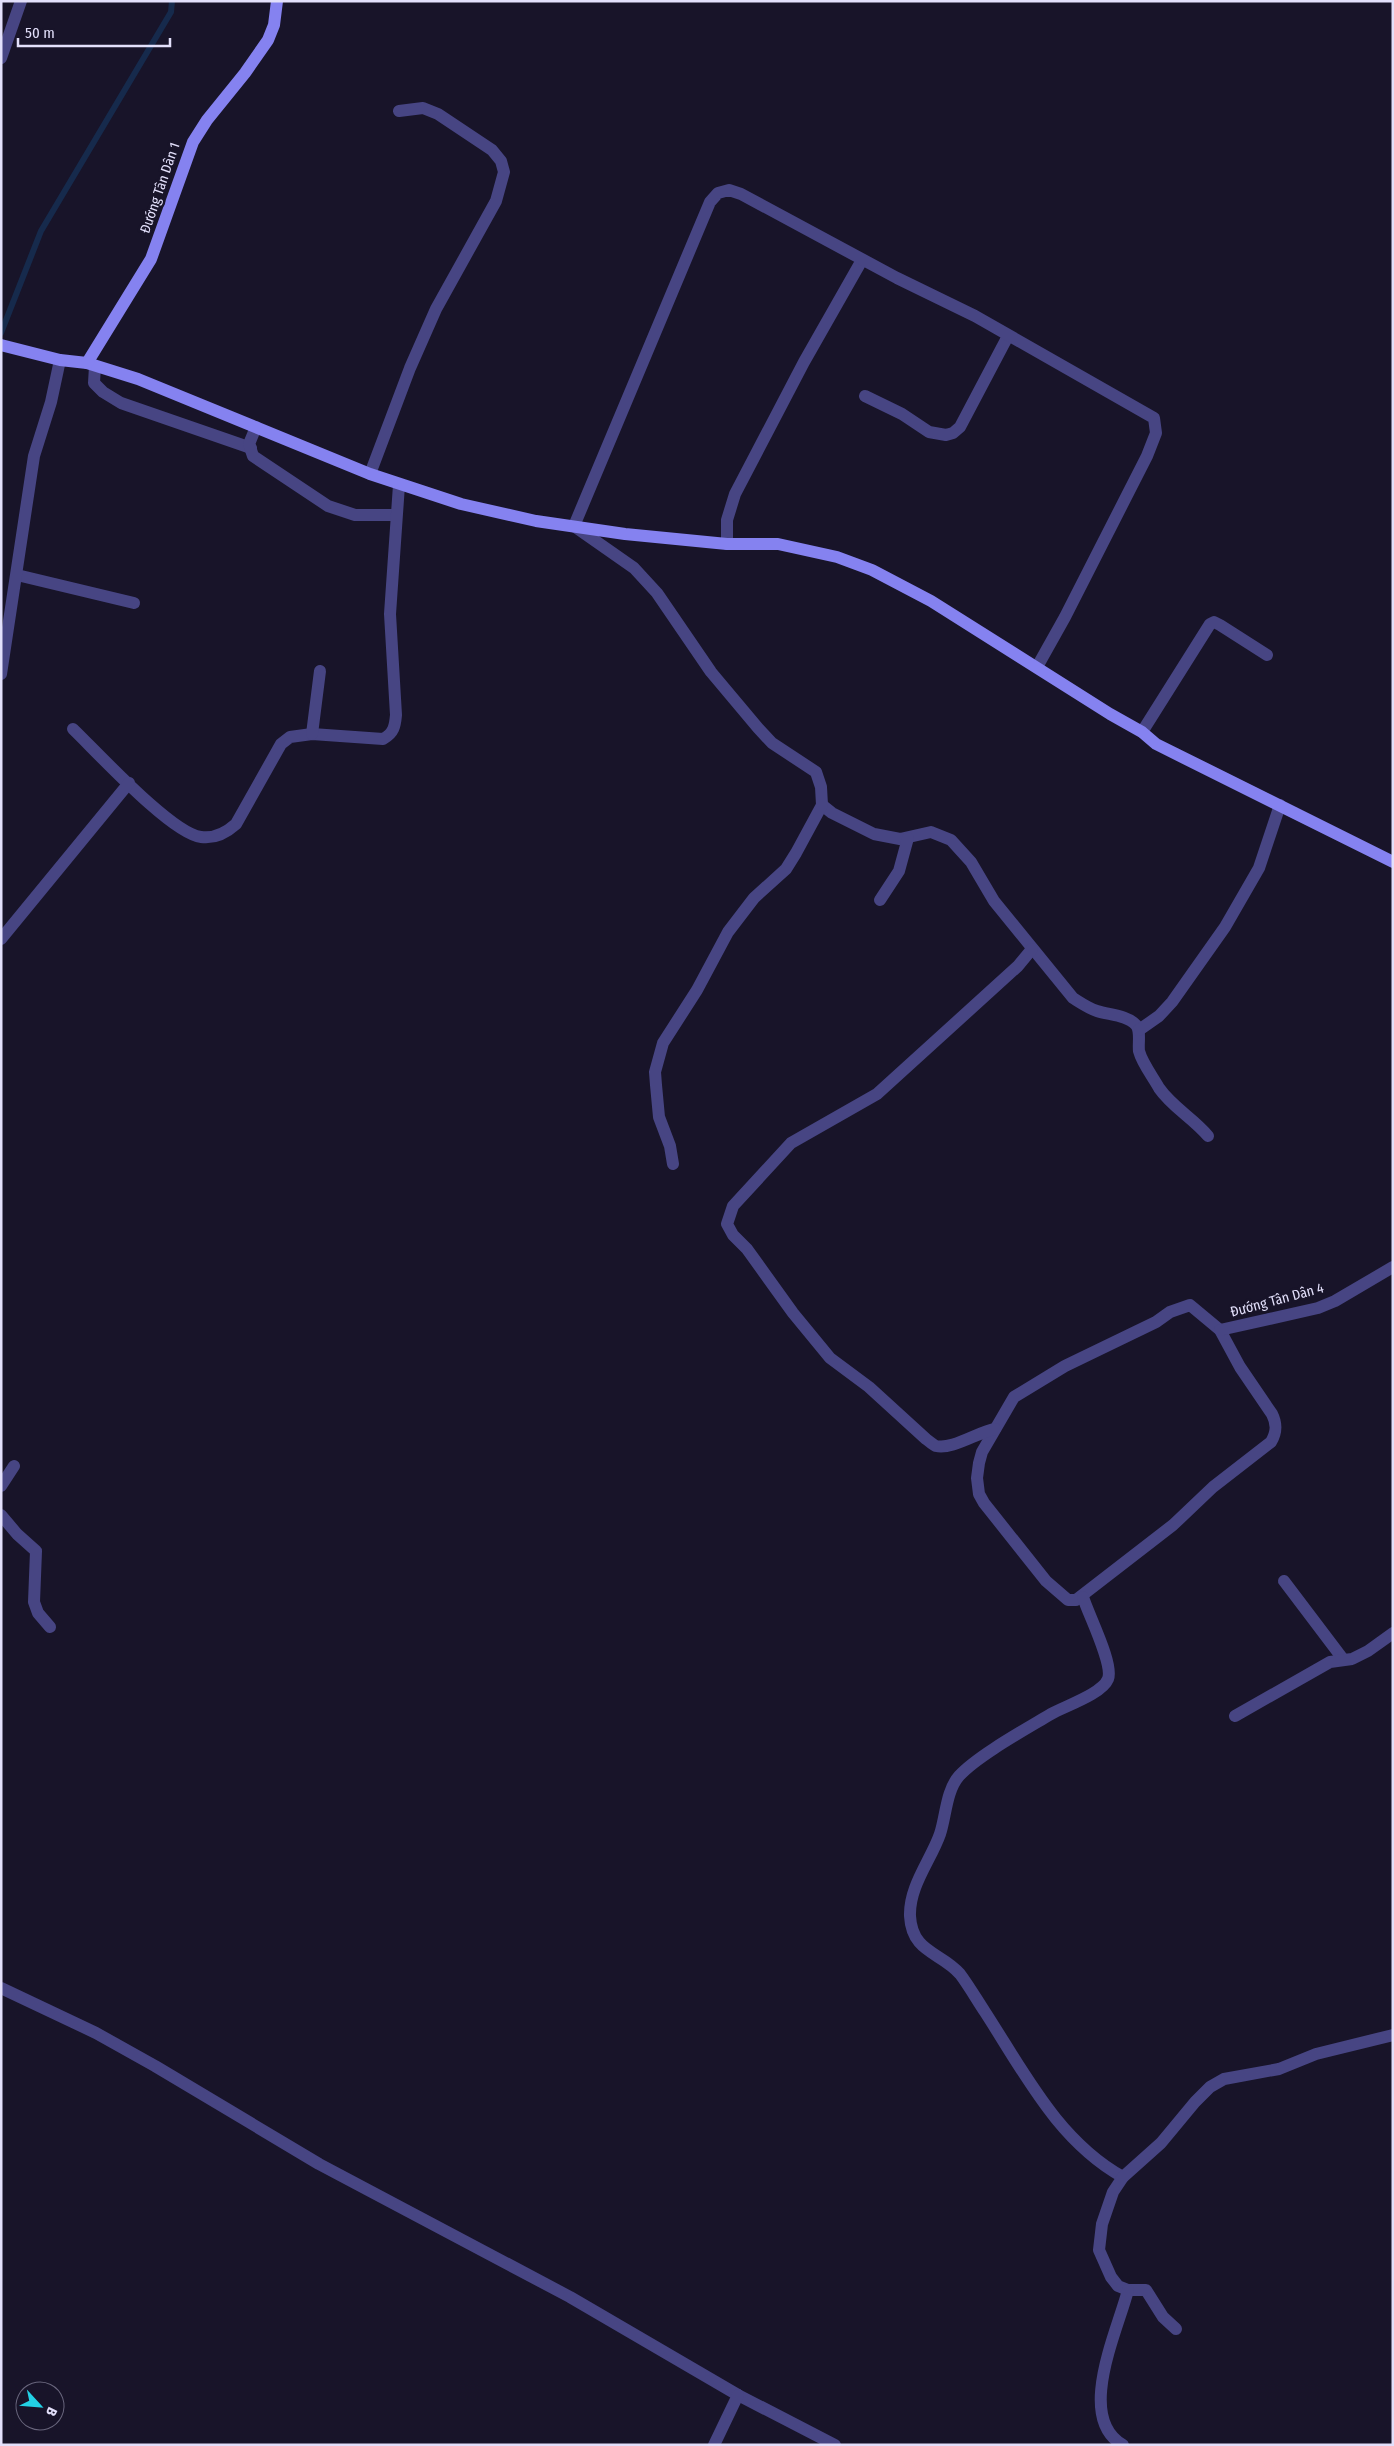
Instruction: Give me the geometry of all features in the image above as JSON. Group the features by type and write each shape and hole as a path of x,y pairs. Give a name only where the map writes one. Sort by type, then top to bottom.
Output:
{"street":[{"path":"1,58 21,1"},
{"name":"Đướng Tân Dân 1","path":"91,365 151,259 184,162 193,142 207,120 245,73 268,40 274,25 277,1"},
{"path":"370,474 410,368 436,309 496,201 504,172 501,161 492,150 430,109 415,107 399,111"},
{"path":"574,526 710,202 718,193 729,190 741,194 862,260 975,316 1154,418 1157,425 1153,443 1147,456 1070,609 1037,667"},
{"path":"727,544 727,520 735,494 804,362 862,260"},
{"path":"865,396 902,414 929,432 946,435 953,433 960,427 1008,336"},
{"path":"1,345 60,360 91,365 138,379 370,474 461,504 536,521 625,534 727,544 760,542 802,548 837,557 872,570 931,601 968,626 1142,732 1156,744 1393,862"},
{"path":"1,674 34,456 51,402 60,360"},
{"path":"91,365 94,383 103,392 122,403 251,448"},
{"path":"256,427 249,444 253,456 328,506 355,514 396,515"},
{"path":"73,729 172,824 201,838 226,833 236,824 281,744 290,737 312,734 384,738 394,728 396,697 390,614 399,485"},
{"path":"574,526 634,568 656,593 711,672 758,728 772,743 816,772 821,787 822,806 786,869 754,898 728,932 698,990 663,1043 656,1072 656,1085 659,1117 670,1146 673,1164"},
{"path":"17,575 134,603"},
{"path":"1142,732 1210,624 1214,622 1220,625 1266,655"},
{"path":"312,734 320,671"},
{"path":"1,939 129,783"},
{"path":"1139,1030 1159,1016 1172,1002 1226,928 1258,868 1280,805"},
{"path":"822,806 874,834 889,838 908,838 917,834 931,832 951,840 971,862 994,901 1073,998 1098,1012 1124,1018 1136,1024 1139,1030 1138,1043 1140,1054 1161,1090 1175,1106 1198,1123 1208,1136"},
{"path":"880,900 899,871 908,838"},
{"path":"995,1429 983,1431 946,1446 936,1446 926,1440 868,1388 830,1358 793,1313 747,1249 733,1235 727,1224 733,1206 791,1143 877,1094 1018,966 1032,949"},
{"name":"Đướng Tân Dân 4","path":"1220,1330 1318,1308 1342,1297 1393,1267"},
{"path":"1190,1305 1220,1330 1240,1367 1276,1422 1275,1434 1271,1442 1213,1487 1173,1525 1113,1569 1083,1597 1076,1600 1068,1600 1046,1581 994,1517 979,1494 977,1478 979,1463 995,1429 1014,1397 1066,1366 1110,1346 1182,1306 1190,1305"},
{"path":"1,1486 14,1466"},
{"path":"1,1515 17,1534 36,1551 34,1602 38,1613 50,1627"},
{"path":"1284,1581 1343,1659"},
{"path":"1083,1597 1094,1630 1108,1659 1109,1678 1102,1687 1051,1714 985,1756 958,1777 952,1789 939,1835 917,1885 910,1916 921,1946 959,1973 1012,2053 1032,2088 1063,2127 1093,2158 1122,2177"},
{"path":"1235,1716 1330,1662 1352,1659 1368,1651 1393,1632"},
{"path":"1,1988 96,2033 319,2164 570,2297 738,2395 835,2445"},
{"path":"1176,2329 1163,2316 1146,2290 1128,2290 1118,2286 1111,2277 1099,2250 1102,2224 1113,2192 1122,2177 1160,2143 1210,2087 1224,2079 1279,2069 1316,2054 1393,2035"},
{"path":"1122,2445 1114,2440 1103,2421 1100,2396 1108,2355 1128,2290"},
{"path":"714,2445 738,2395"}],"waterway":[{"path":"1,333 41,231 171,12 172,1"}]}
